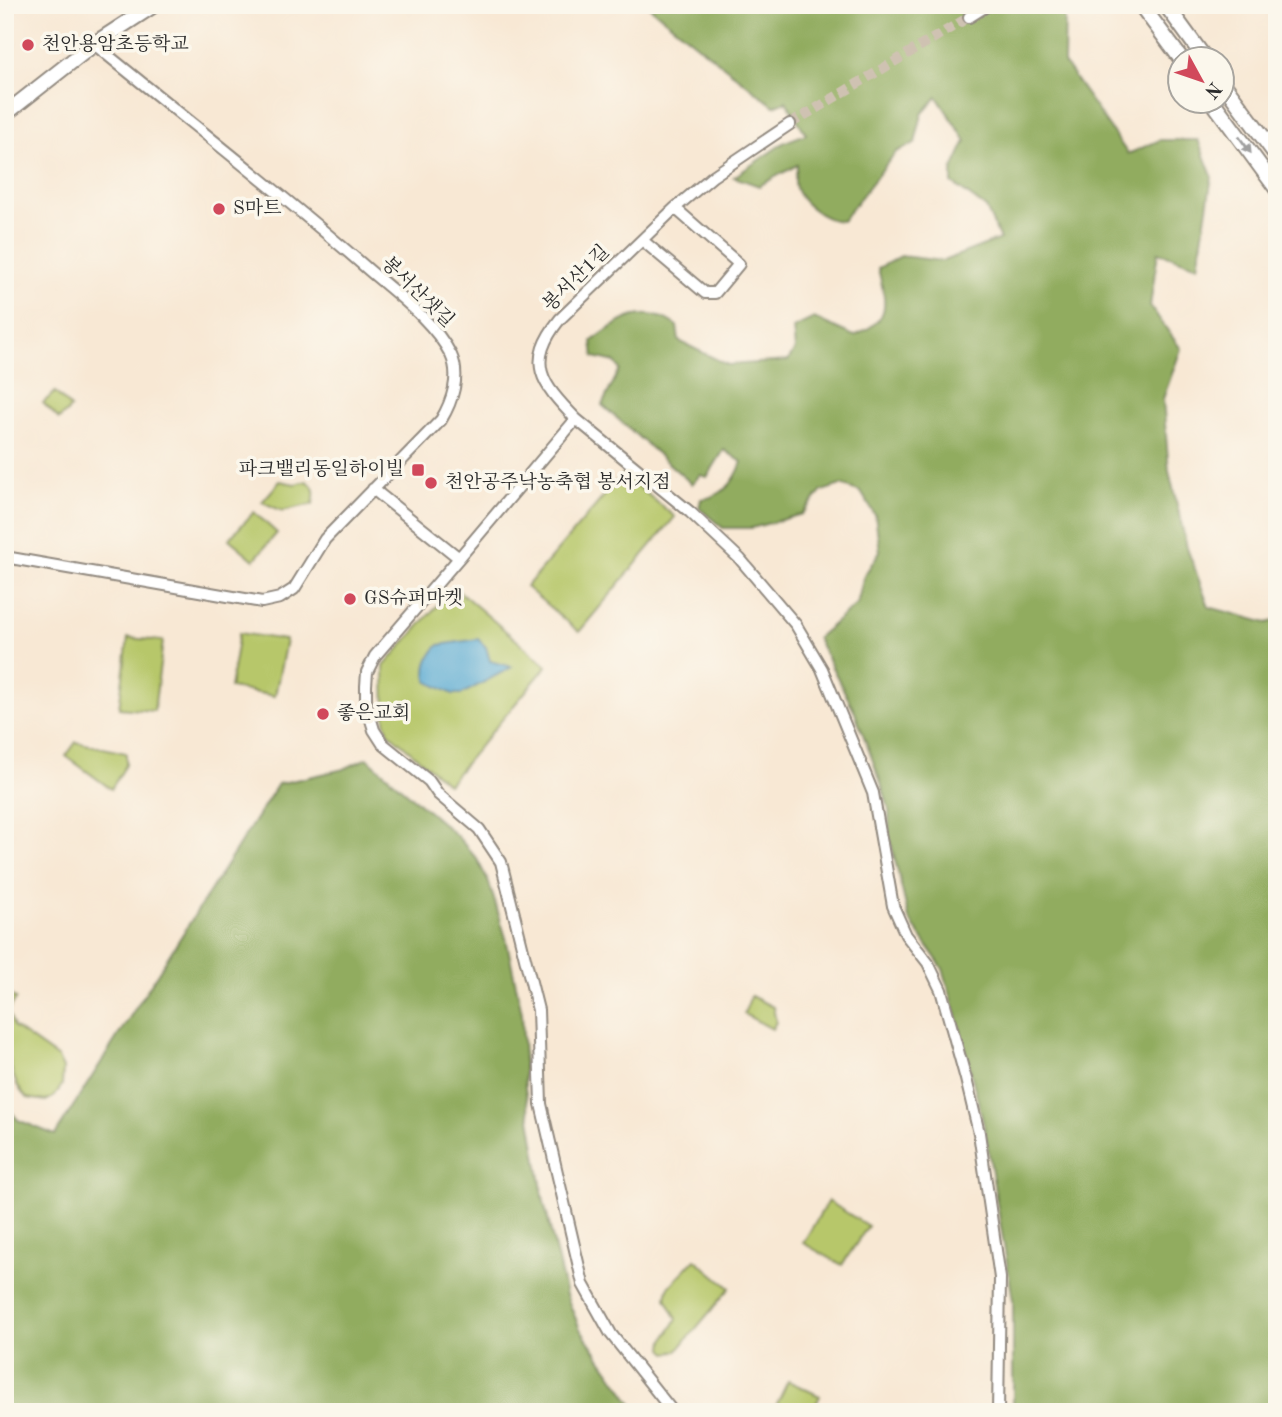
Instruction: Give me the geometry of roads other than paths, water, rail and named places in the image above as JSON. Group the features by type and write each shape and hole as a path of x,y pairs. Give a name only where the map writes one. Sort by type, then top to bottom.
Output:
{"street":[{"path":"5,108 89,39 141,5"},
{"path":"5,114 94,44 154,5"},
{"path":"969,17 988,5"},
{"path":"1140,5 1171,46"},
{"path":"1166,5 1196,46"},
{"name":"봉서산샛길","path":"5,557 262,602 280,598 294,589 325,539 441,420 451,404 455,382 452,357 434,329 326,232 94,44"},
{"path":"1236,100 1277,156"},
{"path":"1223,116 1277,189"},
{"name":"봉서산1길","path":"790,124 713,176 675,208 545,338 538,366 551,393 576,419 690,512 740,559 796,625 822,669 873,793 893,906 906,935 928,963 941,990 967,1079 979,1133 1000,1278 998,1412"},
{"path":"642,240 705,293 715,293 740,264 675,208"},
{"path":"576,419 375,656 367,673 366,703 374,730 383,744 429,781 438,794 479,829 501,862 538,1010 541,1104 583,1284 611,1334 673,1412"},
{"path":"373,489 459,558"}],"water":[{"path":"478,639 486,647 490,661 512,667 462,694 453,694 428,682 428,662 439,645"}],"tunnel":[{"path":"790,124 969,17"}],"place":[{"name":"천안용암초등학교","path":"28,45"},
{"name":"S마트","path":"219,209"},
{"name":"파크밸리동일하이빌","path":"418,470"},
{"name":"천안공주낙농축협 봉서지점","path":"431,483"},
{"name":"GS슈퍼마켓","path":"350,599"},
{"name":"좋은교회","path":"323,714"}]}
